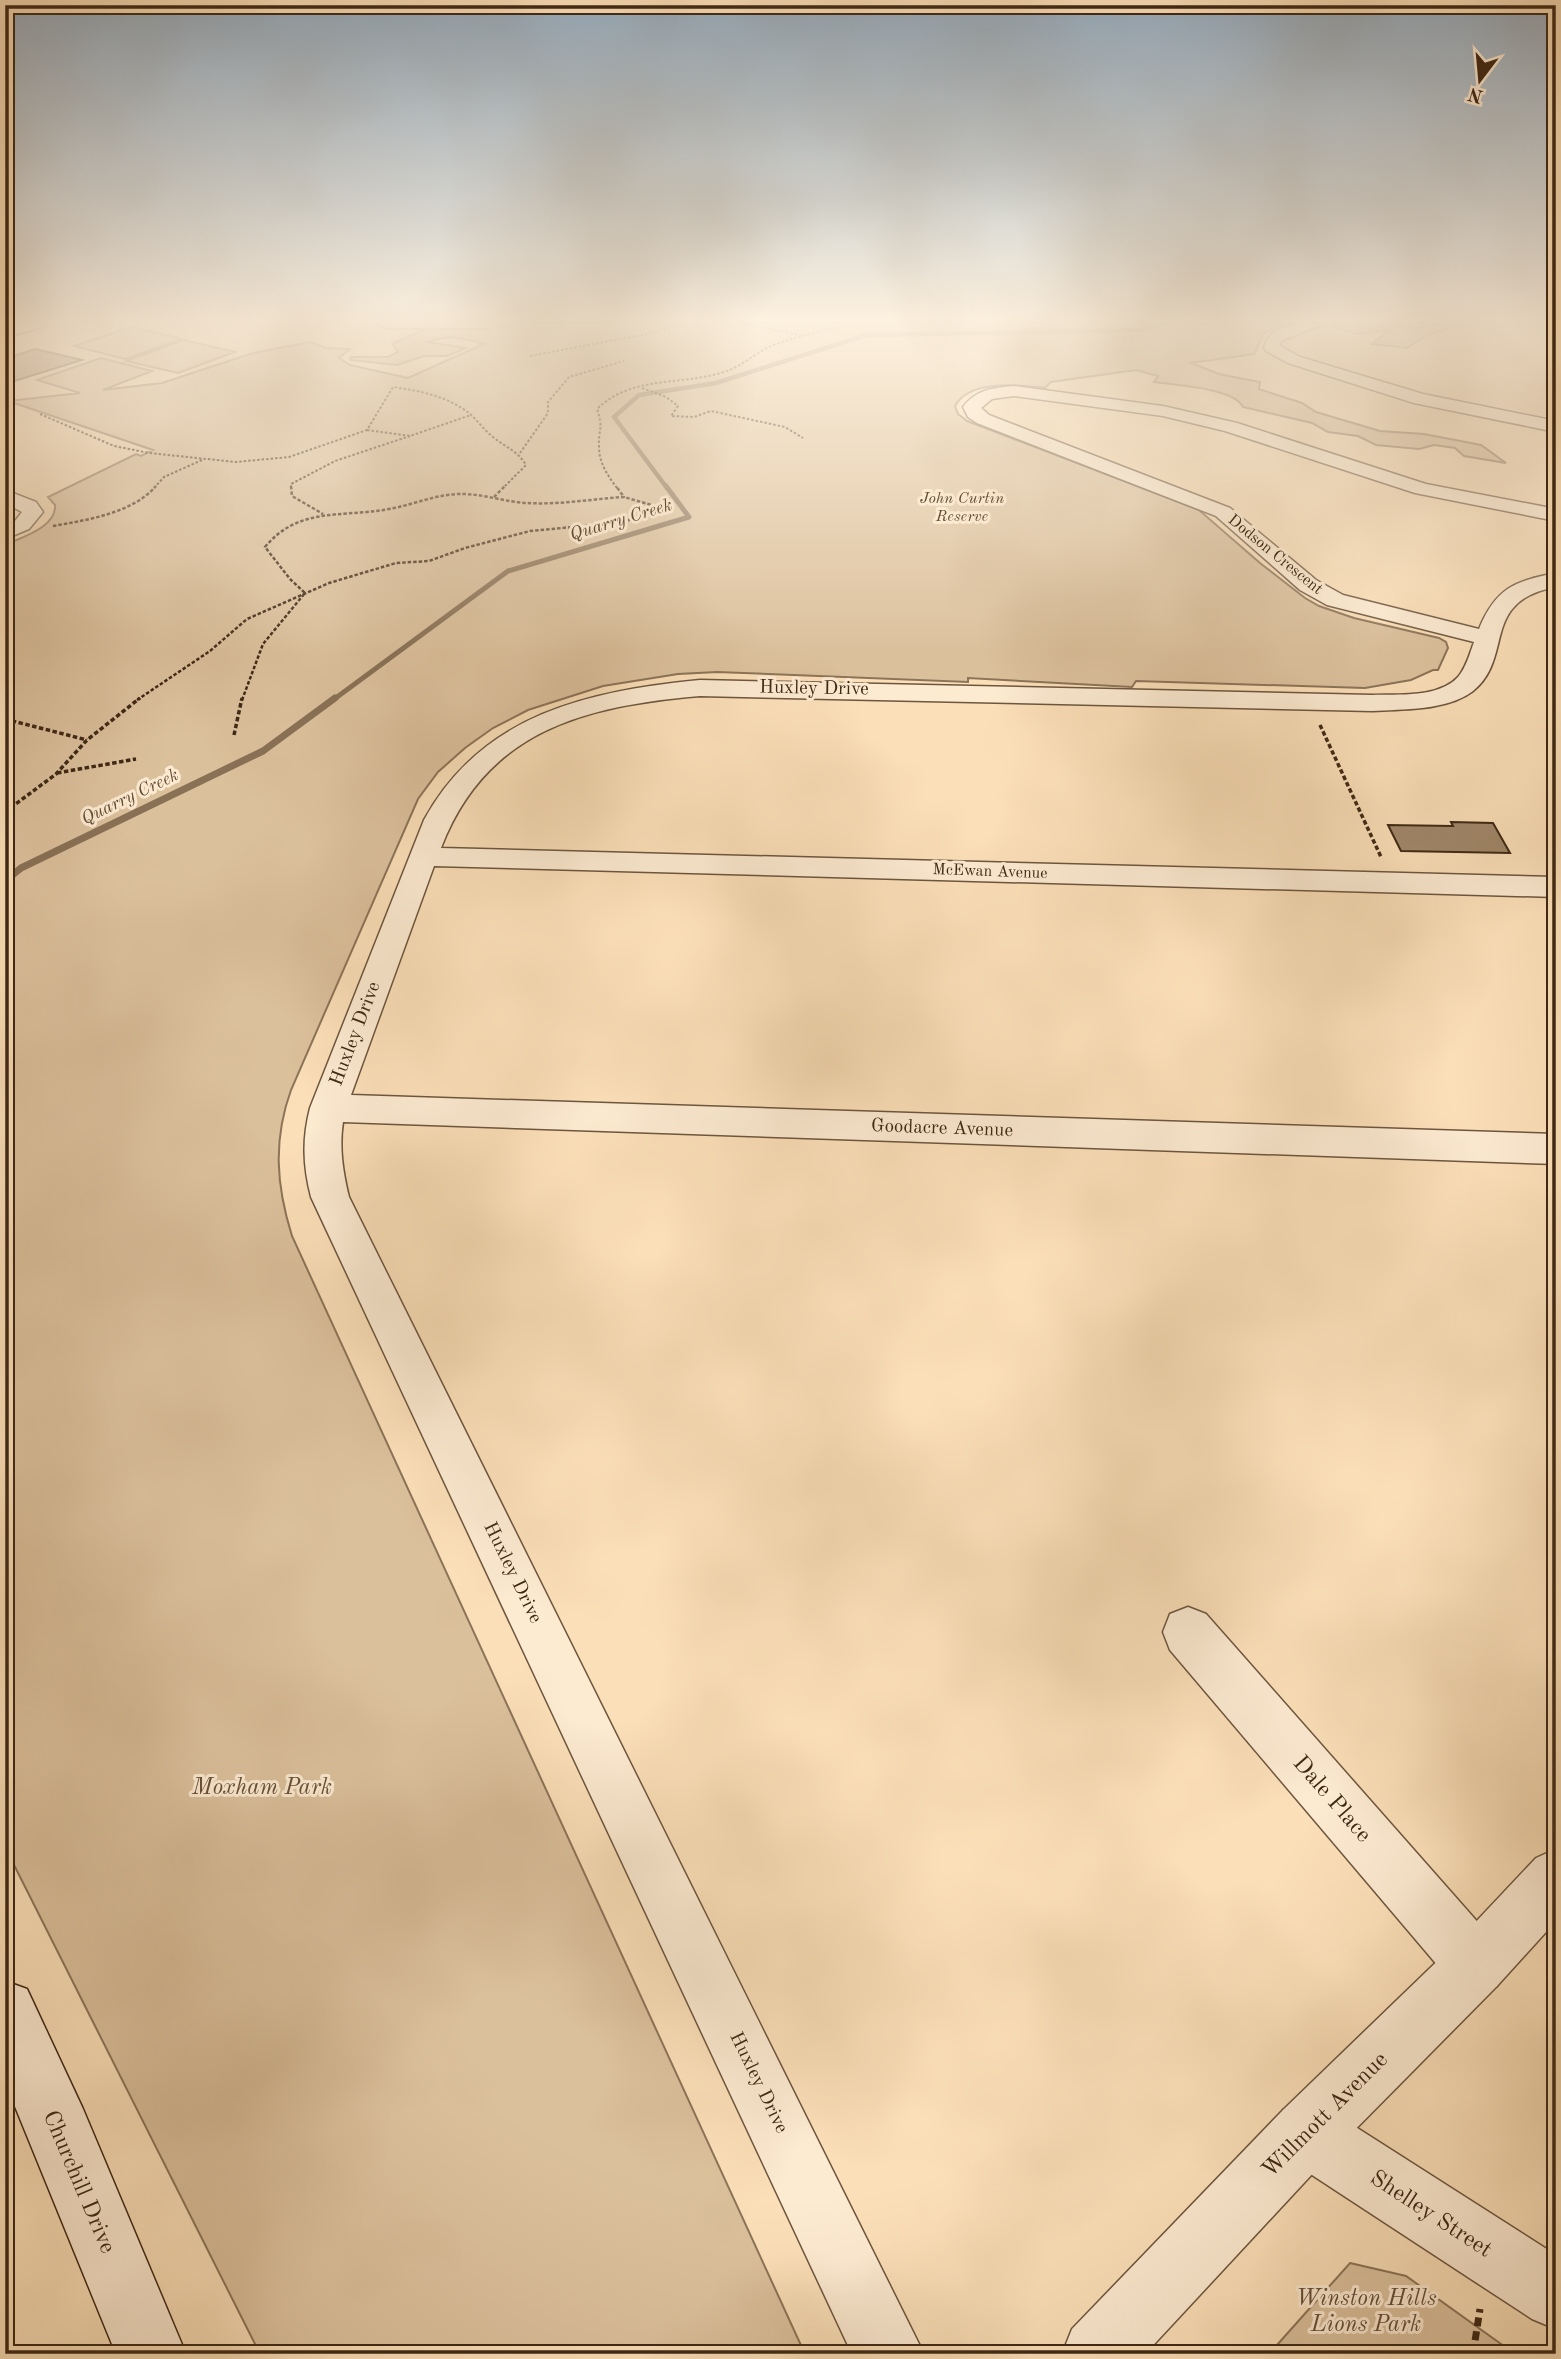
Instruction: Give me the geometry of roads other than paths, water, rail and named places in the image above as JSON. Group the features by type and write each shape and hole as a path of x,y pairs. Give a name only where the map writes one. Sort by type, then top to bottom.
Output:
{"street":[{"name":"Dodson Crescent","path":"1019,433 1223,512 1308,585 1335,600 1488,638"},
{"name":"Dodson Crescent","path":"1250,433 1422,489 1556,515"},
{"path":"5,496 29,506 33,512 14,529"},
{"name":"Huxley Drive","path":"889,2354 330,1197 321,1162 320,1138 328,1108 424,857 449,800 469,773 500,746 575,709 656,691 746,688 1309,701 1415,700 1463,686 1473,674 1501,604 1509,596 1533,584 1556,580"},
{"name":"McEwan Avenue","path":"424,857 1556,887"},
{"name":"Goodacre Avenue","path":"328,1108 1556,1149"},
{"name":"Dale Place","path":"1188,1632 1476,1965"},
{"name":"Willmott Avenue","path":"1097,2354 1306,2133 1476,1965 1556,1878"},
{"name":"Churchill Drive","path":"5,2011 60,2132 150,2354"},
{"name":"Shelley Street","path":"1306,2133 1556,2295"}],"waterway":[{"name":"Quarry Creek","path":"626,433 667,488"},
{"name":"Quarry Creek","path":"333,700 508,571 689,517 666,486"},
{"name":"Quarry Creek","path":"5,881 21,868 263,751 335,698"}],"park label":[{"name":"John Curtin Reserve","path":"962,508"},
{"name":"Moxham Park","path":"262,1787"},
{"name":"Winston Hills Lions Park","path":"1366,2311"}]}
